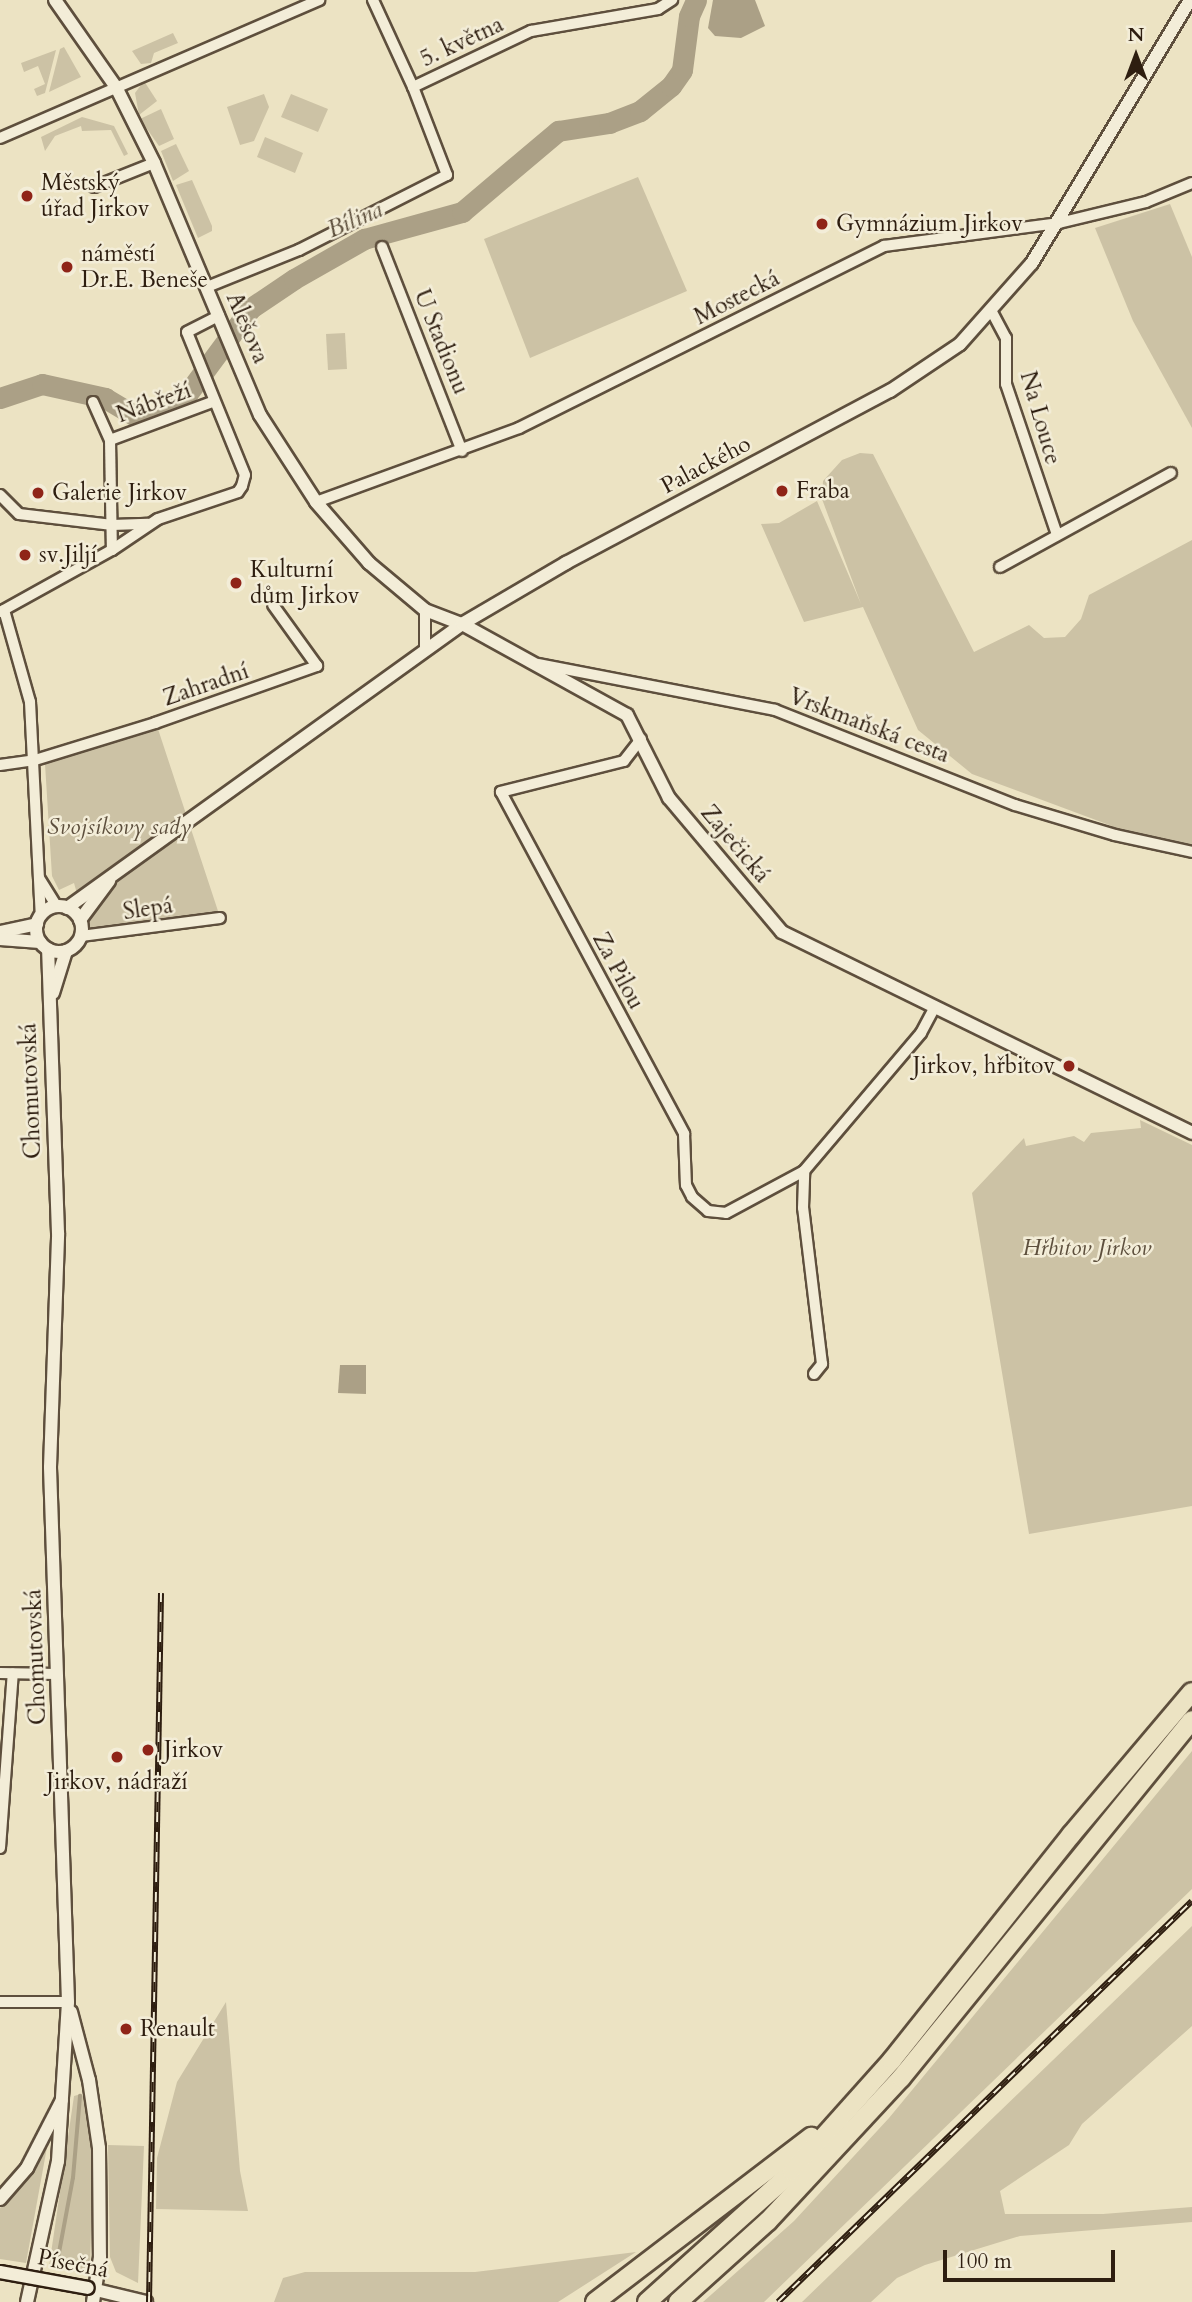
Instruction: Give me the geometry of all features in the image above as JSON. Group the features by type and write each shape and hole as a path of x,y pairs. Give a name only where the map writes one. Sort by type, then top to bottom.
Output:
{"highway":[{"path":"647,2302 792,2172 892,2060 1071,1835 1192,1692"},
{"path":"678,2302 768,2221 874,2109 1192,1720"},
{"path":"596,2302 809,2139 892,2060"}],"street":[{"name":"Alešova","path":"55,0 116,87 154,163 260,415 316,502"},
{"path":"0,138 319,0"},
{"path":"373,0 413,87"},
{"name":"5. května","path":"207,287 299,250 447,175 413,87 531,31 658,9 672,0"},
{"name":"Palackého","path":"62,907 462,624 541,577 890,391 960,344 992,312 1059,223 1190,0"},
{"path":"94,187 154,163"},
{"name":"Mostecká","path":"316,502 462,451 608,387 884,246 1059,223 1146,202 1192,183"},
{"name":"U Stadionu","path":"382,247 462,451"},
{"name":"Na Louce","path":"992,312 1006,338 1006,384 1057,535"},
{"path":"2,611 112,550 148,524 238,492 245,475 212,402 187,332 219,316"},
{"name":"Nábřeží","path":"93,402 110,440 112,550"},
{"name":"Nábřeží","path":"110,440 212,402"},
{"path":"1000,568 1171,472"},
{"path":"0,495 19,514 112,525 148,524"},
{"name":"Zaječická","path":"316,502 369,564 425,610 462,624 525,661 609,702 626,715 641,739 669,798 782,932 1192,1133"},
{"name":"Zahradní","path":"35,760 317,666 273,605"},
{"path":"425,610 425,650"},
{"name":"Chomutovská","path":"2,611 30,702 35,760 39,920 44,945 49,1007 58,1233 50,1405 68,2002 65,2094 52,2197 27,2302"},
{"name":"Vrskmaňská cesta","path":"525,661 775,710 1015,805 1115,835 1192,852"},
{"name":"Za Pilou","path":"641,739 624,761 501,792 684,1134 686,1185 692,1197 708,1211 726,1213 804,1171"},
{"path":"0,765 35,760"},
{"name":"Palackého","path":"80,920 97,893 131,860"},
{"path":"38,877 62,907 80,920 81,936"},
{"path":"0,932 39,920 62,907"},
{"name":"Slepá","path":"81,936 220,918"},
{"name":"Chomutovská","path":"49,1007 66,951 81,936"},
{"path":"0,939 66,951"},
{"path":"814,1374 822,1364 803,1208 804,1171 921,1033 935,1007"},
{"path":"0,1673 57,1674"},
{"path":"2,1848 13,1673"},
{"path":"0,2002 68,2002 97,2129 100,2257 92,2293"},
{"path":"0,2199 27,2168 65,2094"},
{"name":"Písečná","path":"0,2272 92,2293 142,2300"}],"green space":[{"path":"173,33 178,43 154,53 151,63 141,64 132,51"},
{"path":"64,47 81,77 49,92 60,49"},
{"path":"56,50 45,93 37,96 34,89 45,84 38,66 24,72 21,63"},
{"path":"144,81 157,101 139,115 135,93"},
{"path":"264,94 269,107 254,141 240,145 227,107"},
{"path":"291,94 328,109 318,132 281,117"},
{"path":"161,109 174,139 159,146 140,119"},
{"path":"82,117 114,126 128,154 124,156 111,130 82,131 81,126 55,136 45,151 41,137"},
{"path":"265,137 303,153 295,173 257,157"},
{"path":"176,144 189,171 173,181 161,151"},
{"path":"638,177 687,291 530,358 484,239"},
{"path":"192,180 212,226 212,231 198,238 176,185"},
{"path":"1170,204 1192,257 1192,428 1133,321 1095,228"},
{"path":"345,333 347,369 328,370 326,334"},
{"path":"860,453 873,454 974,652 1029,625 1044,638 1065,637 1081,619 1089,595 1192,540 1192,847 1114,833 1112,826 972,774 918,730 863,607 804,622 761,524 779,523 817,501 861,604 822,499 823,481 842,460"},
{"name":"Svojsíkovy sady","path":"158,729 219,914 88,933 74,883 59,890 52,876 45,764"},
{"name":"Hřbitov Jirkov","path":"1140,1120 1192,1145 1192,1506 1029,1534 972,1193 1024,1138 1026,1146 1074,1136 1084,1142 1091,1133 1141,1128"},
{"path":"1192,1751 1192,1889 764,2302 703,2302 794,2221 889,2118"},
{"path":"1192,1926 1192,2026 1082,2124 1069,2145 1000,2191 1005,2214 1103,2214 1192,2207 1192,2222 1020,2236 925,2265 897,2278 871,2302 802,2302"},
{"path":"226,2002 240,2171 248,2211 156,2209 157,2158 177,2082"},
{"path":"81,2094 86,2099 93,2143 90,2275 49,2267 74,2096"},
{"path":"108,2145 144,2146 138,2283 116,2272 110,2257"},
{"path":"47,2147 26,2263 0,2259 0,2208 24,2184"},
{"path":"636,2252 558,2302 274,2302 283,2278 305,2272 475,2272"}],"shaded area":[{"path":"713,0 755,0 765,26 741,38 715,36 708,28"},
{"path":"340,1365 366,1365 366,1394 338,1393"}],"waterway":[{"name":"Bílina","path":"0,398 42,384 105,398 142,420 164,416 188,393 251,308 294,279 364,239 462,212 558,131 609,123 640,111 671,86 682,70 689,16 696,0"},
{"path":"58,2258 73,2178 80,2096"}],"railway":[{"path":"149,2302 161,1593"},
{"path":"778,2302 1192,1901"}],"place":[{"name":"Městský úřad Jirkov","path":"27,196"},
{"name":"Gymnázium Jirkov","path":"822,224"},
{"name":"náměstí Dr.E. Beneše","path":"67,267"},
{"name":"Fraba","path":"782,491"},
{"name":"Galerie Jirkov","path":"38,493"},
{"name":"sv.Jiljí","path":"25,555"},
{"name":"Kulturní dům Jirkov","path":"236,583"},
{"name":"Jirkov, hřbitov","path":"1069,1066"},
{"name":"Jirkov","path":"148,1750"},
{"name":"Jirkov, nádraží","path":"117,1757"},
{"name":"Renault","path":"126,2029"}]}
